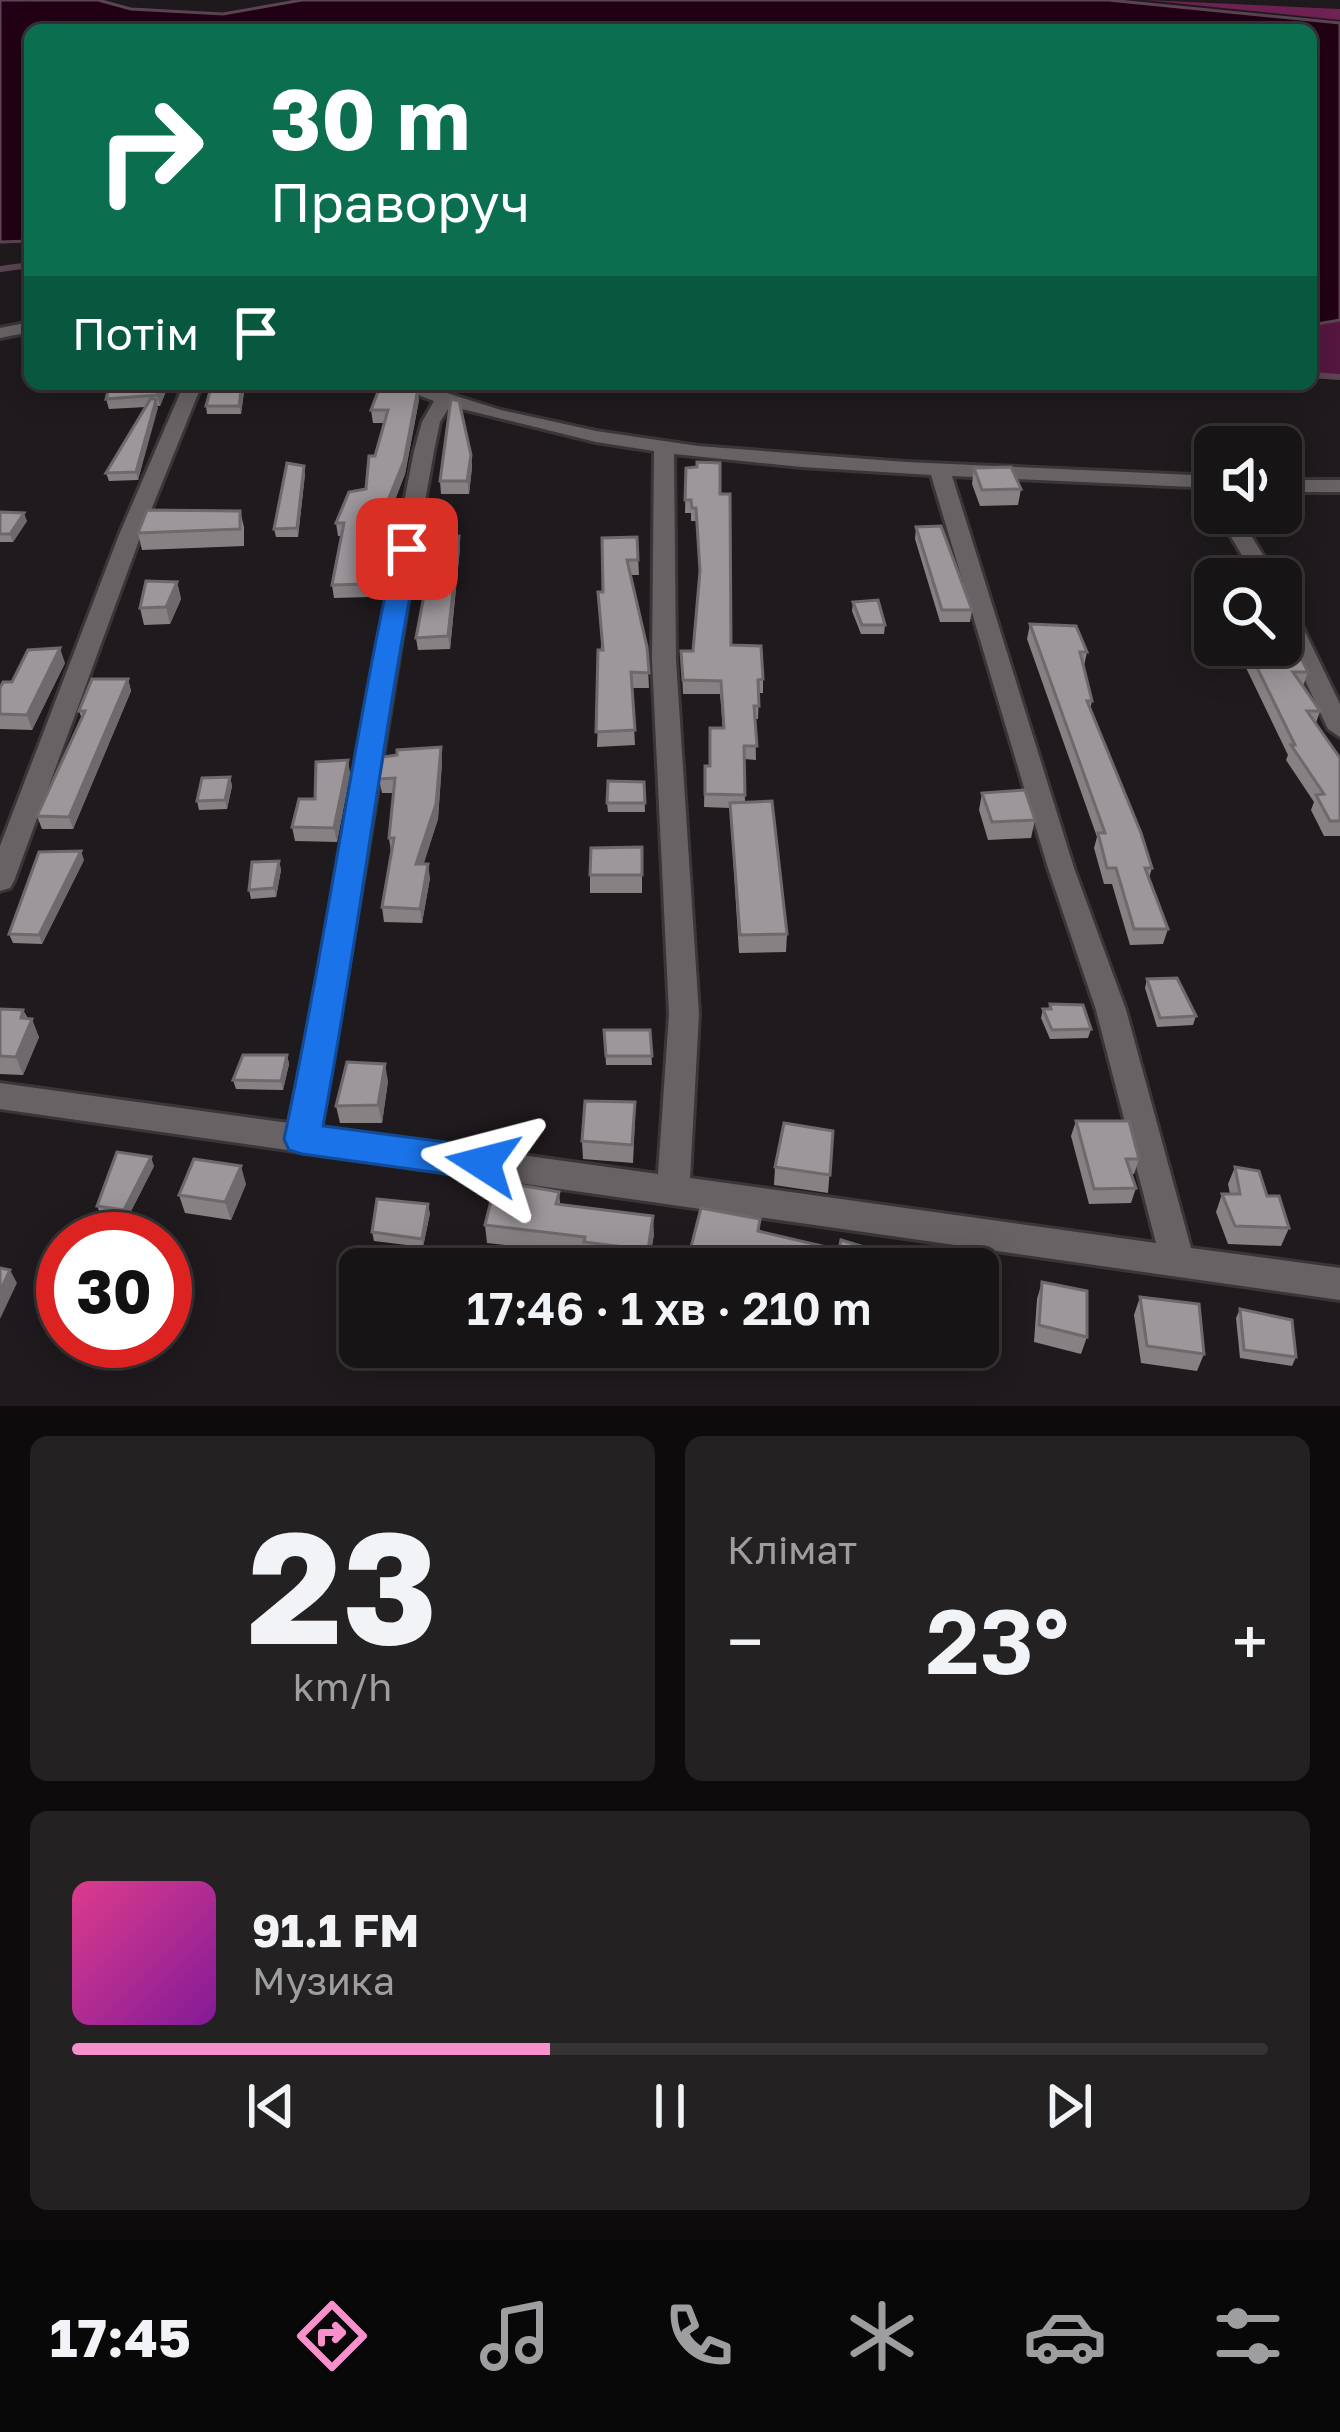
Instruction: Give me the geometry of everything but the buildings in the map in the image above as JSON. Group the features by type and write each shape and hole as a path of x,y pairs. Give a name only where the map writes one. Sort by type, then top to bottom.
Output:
{"street":[{"path":"0,881 130,535 190,390"},
{"path":"416,390 664,447 1194,485"},
{"path":"302,1139 338,959 384,662 424,451 444,400"},
{"path":"664,447 664,660 684,1014 673,1192"},
{"path":"939,466 1061,868 1111,1010 1177,1260"},
{"path":"1302,486 1340,486"},
{"path":"1302,649 1340,729"},
{"path":"0,1096 1340,1284"}],"shaded area":[{"path":"0,0 98,0 131,9 223,14 302,0 1108,0 1340,23 1340,320 1317,324 1317,24 24,24 24,241 0,242"},
{"path":"1145,0 1340,9 1340,20"},
{"path":"1340,320 1340,377 1317,375 1317,324"}],"waterway":[{"path":"0,269 24,266"},
{"path":"1317,375 1340,377"}],"route":[{"path":"407,549 384,662 338,959 302,1139 483,1163"}]}
